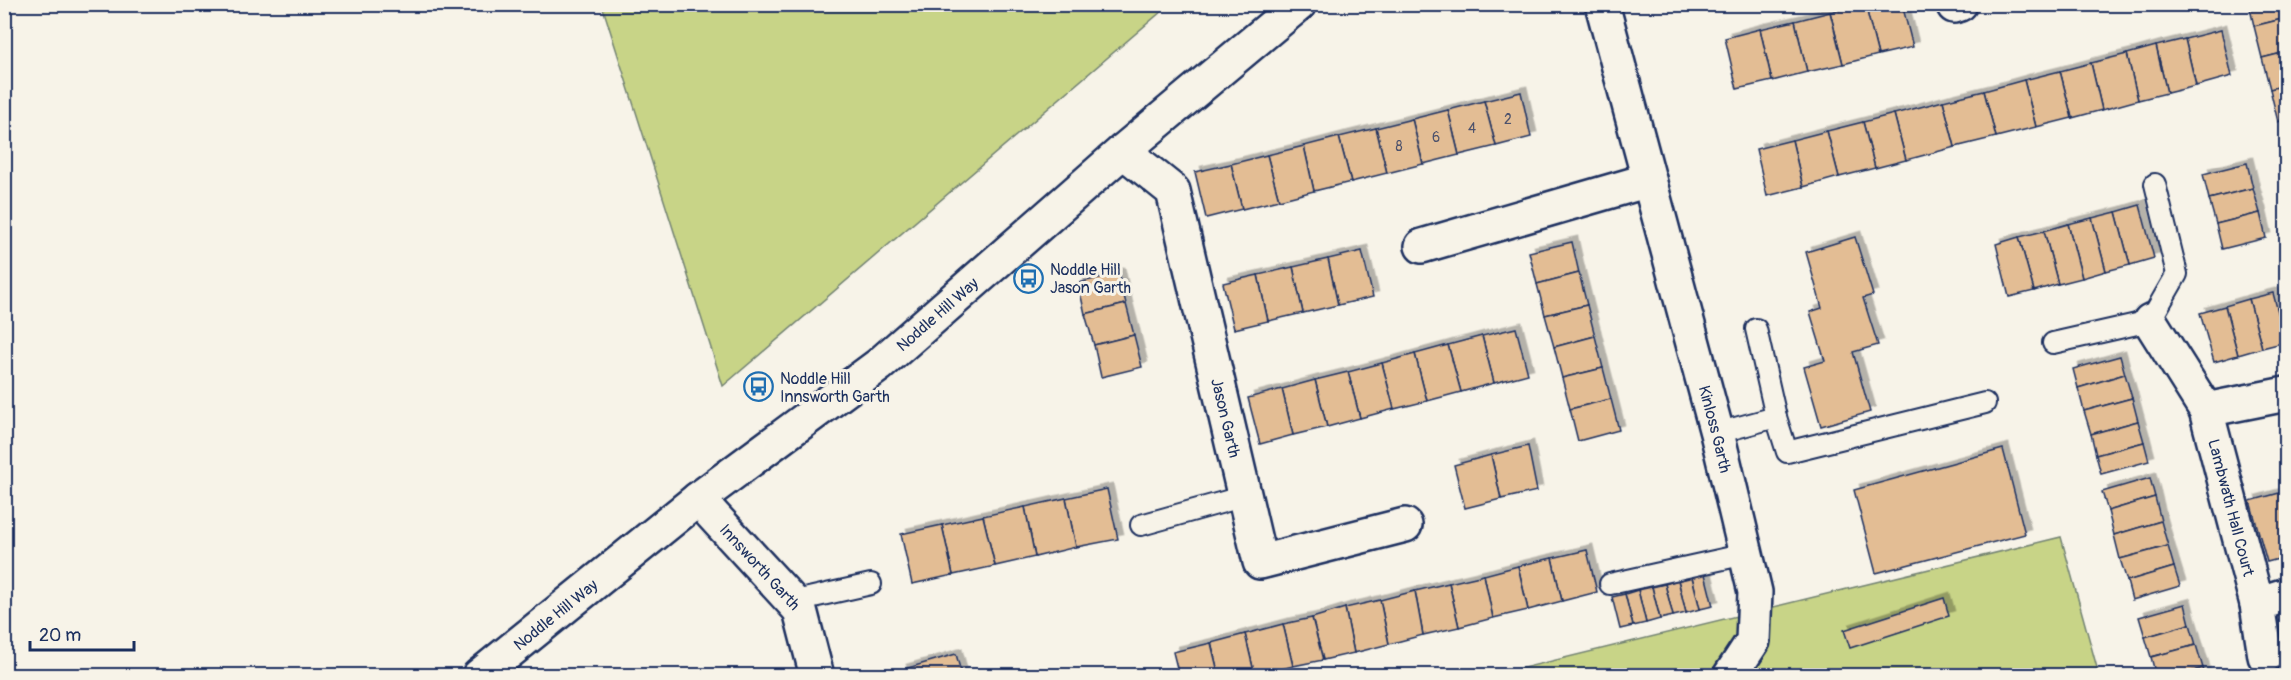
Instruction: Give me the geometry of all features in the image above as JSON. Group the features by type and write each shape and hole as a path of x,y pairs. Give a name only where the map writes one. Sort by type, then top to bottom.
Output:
{"street":[{"name":"Noddle Hill Way","path":"479,675 698,499 879,365 1123,151 1299,4"},
{"name":"Kinloss Garth","path":"1602,4 1717,433 1755,592 1753,641 1730,675"},
{"name":"Jason Garth","path":"1123,151 1173,191 1260,562 1405,525"},
{"path":"1422,246 1649,180"},
{"name":"Lambwath Hall Court","path":"2150,321 2206,410 2272,599 2265,656"},
{"path":"2206,410 2286,394"},
{"name":"Innsworth Garth","path":"698,499 800,610 817,675"}],"lane":[{"path":"2053,343 2150,321 2177,274 2156,184"},
{"path":"1756,329 1776,417 1787,452 1985,403"},
{"path":"1717,433 1776,417"},
{"path":"1141,525 1245,496"},
{"path":"1610,584 1746,554"},
{"path":"791,602 871,584"}],"green space":[{"path":"602,4 1169,5 723,386"},
{"path":"2061,537 2099,675 1490,676"}],"building":[{"path":"1865,4 1902,4 1913,47 1878,55"},
{"path":"1865,4 1878,55 1843,64 1830,12"},
{"path":"2249,4 2286,4 2286,18 2254,26"},
{"path":"1830,12 1843,64 1807,72 1795,21"},
{"path":"2286,18 2286,52 2262,58 2254,26"},
{"path":"1795,21 1807,72 1772,81 1760,29"},
{"path":"1760,29 1772,81 1737,89 1725,38"},
{"path":"2221,30 2232,76 2196,86 2185,39"},
{"path":"2185,39 2196,86 2167,93 2156,46"},
{"path":"2156,46 2167,93 2138,100 2127,54"},
{"path":"2286,52 2286,85 2270,89 2262,58"},
{"path":"2127,54 2138,100 2102,110 2091,63"},
{"path":"2091,63 2102,110 2072,118 2060,71"},
{"path":"2060,71 2072,118 2036,127 2024,80"},
{"path":"2024,80 2036,127 1996,137 1984,91"},
{"path":"2286,85 2286,119 2278,122 2270,89"},
{"path":"1984,91 1996,137 1955,147 1943,101"},
{"path":"1521,92 1531,137 1496,146 1484,101"},
{"path":"1484,101 1496,146 1459,155 1448,110"},
{"path":"1943,101 1955,147 1906,160 1894,114"},
{"path":"1448,110 1459,155 1423,164 1412,119"},
{"path":"1894,114 1906,160 1875,168 1863,122"},
{"path":"1412,119 1423,164 1387,173 1376,128"},
{"path":"1863,122 1875,168 1839,177 1827,131"},
{"path":"1376,128 1387,173 1351,182 1339,137"},
{"path":"1827,131 1839,177 1803,187 1792,140"},
{"path":"1339,137 1351,182 1314,191 1304,146"},
{"path":"1792,140 1803,187 1767,196 1756,149"},
{"path":"1304,146 1314,191 1279,200 1267,155"},
{"path":"1267,155 1279,200 1242,209 1231,164"},
{"path":"2247,163 2253,188 2209,199 2203,174"},
{"path":"1231,164 1242,209 1206,218 1195,172"},
{"path":"2253,188 2260,213 2216,224 2209,199"},
{"path":"2140,205 2154,258 2130,265 2116,212"},
{"path":"2116,212 2130,265 2106,271 2092,218"},
{"path":"2260,213 2266,238 2222,249 2216,224"},
{"path":"2092,218 2106,271 2082,278 2068,224"},
{"path":"2068,224 2082,278 2058,284 2044,231"},
{"path":"2044,231 2058,284 2034,291 2019,237"},
{"path":"1855,237 1873,295 1863,298 1878,345 1853,352 1870,412 1821,426 1804,367 1825,361 1810,312 1822,308 1806,252"},
{"path":"2019,237 2034,291 2009,297 1996,244"},
{"path":"1572,242 1579,273 1537,284 1529,252"},
{"path":"1362,251 1373,297 1338,305 1328,259"},
{"path":"1328,259 1338,305 1303,313 1293,267"},
{"path":"1293,267 1303,313 1268,321 1258,275"},
{"path":"1119,273 1126,304 1085,314 1078,283"},
{"path":"1579,273 1587,305 1545,315 1537,284"},
{"path":"1258,275 1268,321 1234,329 1223,283"},
{"path":"2273,293 2286,342 2262,348 2249,299"},
{"path":"2249,299 2262,348 2238,355 2225,306"},
{"path":"1126,304 1134,335 1094,345 1085,314"},
{"path":"1587,305 1595,336 1554,347 1545,315"},
{"path":"2225,306 2238,355 2214,362 2200,313"},
{"path":"1516,328 1528,374 1494,383 1482,336"},
{"path":"1134,335 1142,367 1101,377 1094,345"},
{"path":"1482,336 1494,383 1461,392 1448,345"},
{"path":"1595,336 1603,368 1562,378 1554,347"},
{"path":"1448,345 1461,392 1427,401 1415,354"},
{"path":"1415,354 1427,401 1394,409 1382,363"},
{"path":"2120,356 2125,374 2078,388 2073,369"},
{"path":"1382,363 1394,409 1360,418 1348,372"},
{"path":"1603,368 1611,399 1570,409 1562,378"},
{"path":"1348,372 1360,418 1327,427 1315,380"},
{"path":"2125,374 2132,398 2084,411 2078,388"},
{"path":"1315,380 1327,427 1293,435 1282,389"},
{"path":"1282,389 1293,435 1260,444 1248,398"},
{"path":"2132,398 2138,421 2091,434 2084,411"},
{"path":"1611,399 1619,430 1578,441 1570,409"},
{"path":"2138,421 2144,442 2096,455 2091,434"},
{"path":"2144,442 2149,461 2101,474 2096,455"},
{"path":"1528,446 1537,491 1501,499 1491,455"},
{"path":"2003,449 2025,534 1876,573 1854,490"},
{"path":"1491,455 1501,499 1465,508 1454,465"},
{"path":"2150,478 2155,497 2108,511 2102,492"},
{"path":"1107,489 1118,539 1076,547 1066,498"},
{"path":"2283,492 2286,501 2286,557 2267,562 2250,501"},
{"path":"2155,497 2161,521 2114,535 2108,511"},
{"path":"1066,498 1076,547 1035,557 1025,507"},
{"path":"1025,507 1035,557 995,566 983,516"},
{"path":"983,516 995,566 953,575 942,525"},
{"path":"2161,521 2168,546 2120,559 2114,535"},
{"path":"942,525 953,575 912,584 901,534"},
{"path":"2168,546 2174,567 2127,581 2120,559"},
{"path":"1587,550 1597,592 1562,601 1552,558"},
{"path":"1552,558 1562,601 1528,610 1518,566"},
{"path":"1518,566 1528,610 1493,618 1484,575"},
{"path":"2174,567 2180,586 2132,600 2127,581"},
{"path":"1705,574 1713,606 1700,609 1692,577"},
{"path":"1484,575 1493,618 1459,627 1449,583"},
{"path":"1692,577 1700,609 1686,613 1678,580"},
{"path":"1678,580 1686,613 1673,616 1665,584"},
{"path":"1449,583 1459,627 1423,635 1415,591"},
{"path":"1665,584 1673,616 1660,619 1652,587"},
{"path":"1652,587 1660,619 1646,623 1638,590"},
{"path":"1638,590 1646,623 1633,626 1625,594"},
{"path":"1415,591 1423,635 1389,644 1380,600"},
{"path":"1625,594 1633,626 1620,629 1612,597"},
{"path":"1944,598 1949,616 1850,648 1844,630"},
{"path":"1380,600 1389,644 1354,653 1345,608"},
{"path":"2185,604 2190,624 2145,637 2139,617"},
{"path":"1345,608 1354,653 1323,660 1312,618"},
{"path":"1312,618 1323,660 1293,666 1283,624"},
{"path":"1283,624 1293,666 1255,676 1245,634"},
{"path":"2190,624 2196,645 2151,657 2145,637"},
{"path":"1245,634 1255,676 1219,676 1211,643"},
{"path":"1211,643 1219,676 1179,676 1173,652"},
{"path":"2196,645 2203,668 2178,676 2156,676 2151,657"},
{"path":"956,654 962,676 903,676 901,670"},
{"path":"2203,668 2205,676 2178,676"}],"place":[{"name":"Noddle Hill Jason Garth","path":"1029,278"},
{"name":"Noddle Hill Innsworth Garth","path":"759,387"}]}
